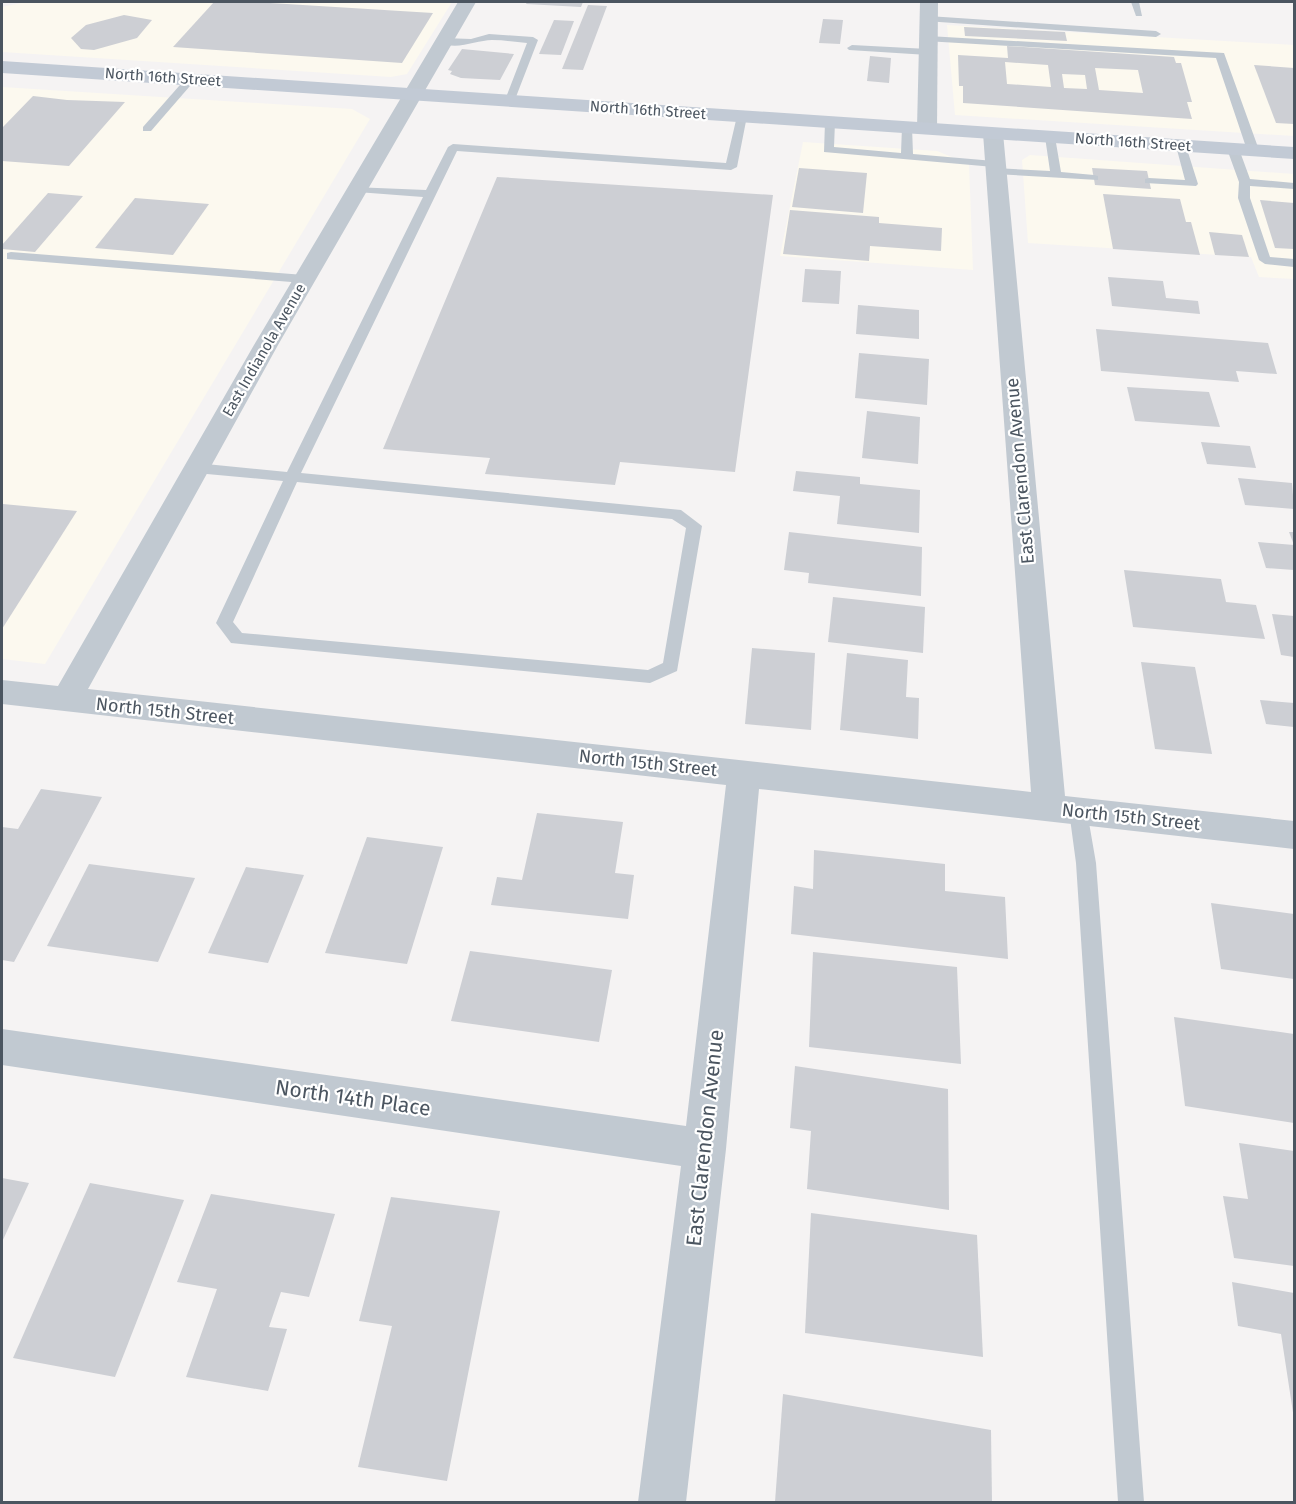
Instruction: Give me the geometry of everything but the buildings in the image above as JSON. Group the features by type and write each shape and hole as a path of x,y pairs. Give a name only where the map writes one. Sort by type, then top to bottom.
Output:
{"main road":[{"name":"North 16th Street","path":"2,68 1294,153"}],"street":[{"name":"East Indianola Avenue","path":"66,700 304,279 467,2"},
{"path":"917,128 928,45 928,10"},
{"name":"East Clarendon Avenue","path":"993,133 994,167 1064,810"},
{"name":"North 15th Street","path":"2,692 1294,835"},
{"name":"East Clarendon Avenue","path":"662,1503 705,1149 744,773"},
{"name":"North 14th Place","path":"2,1047 705,1149"}],"lane":[{"path":"1135,2 1138,14"},
{"path":"928,10 1156,34"},
{"path":"444,41 471,42 489,37 533,40 510,100"},
{"path":"852,48 928,45 1220,54 1243,150 1244,198 1265,260 1294,263"},
{"path":"147,129 191,79"},
{"path":"196,468 292,477 676,513 694,526 671,667 650,677 237,639 224,623 292,477 453,147 731,167 742,116"},
{"path":"830,122 828,150 1094,178"},
{"path":"907,157 917,128"},
{"path":"1050,137 1056,175"},
{"path":"1149,181 1192,184 1181,146"},
{"path":"1245,182 1294,186"},
{"path":"357,189 429,194"},
{"path":"11,256 304,279"},
{"path":"1064,810 1086,863 1131,1503"}],"shaded area":[{"path":"26,2 452,2 407,74 391,77 2,52 2,7"},
{"path":"947,25 1294,45 1294,136 955,115"},
{"path":"2,87 352,109 370,119 45,664 2,659"},
{"path":"803,142 937,151 969,164 973,270 780,256"},
{"path":"1030,155 1294,174 1294,279 1259,277 1251,257 1028,243 1022,160"}]}
